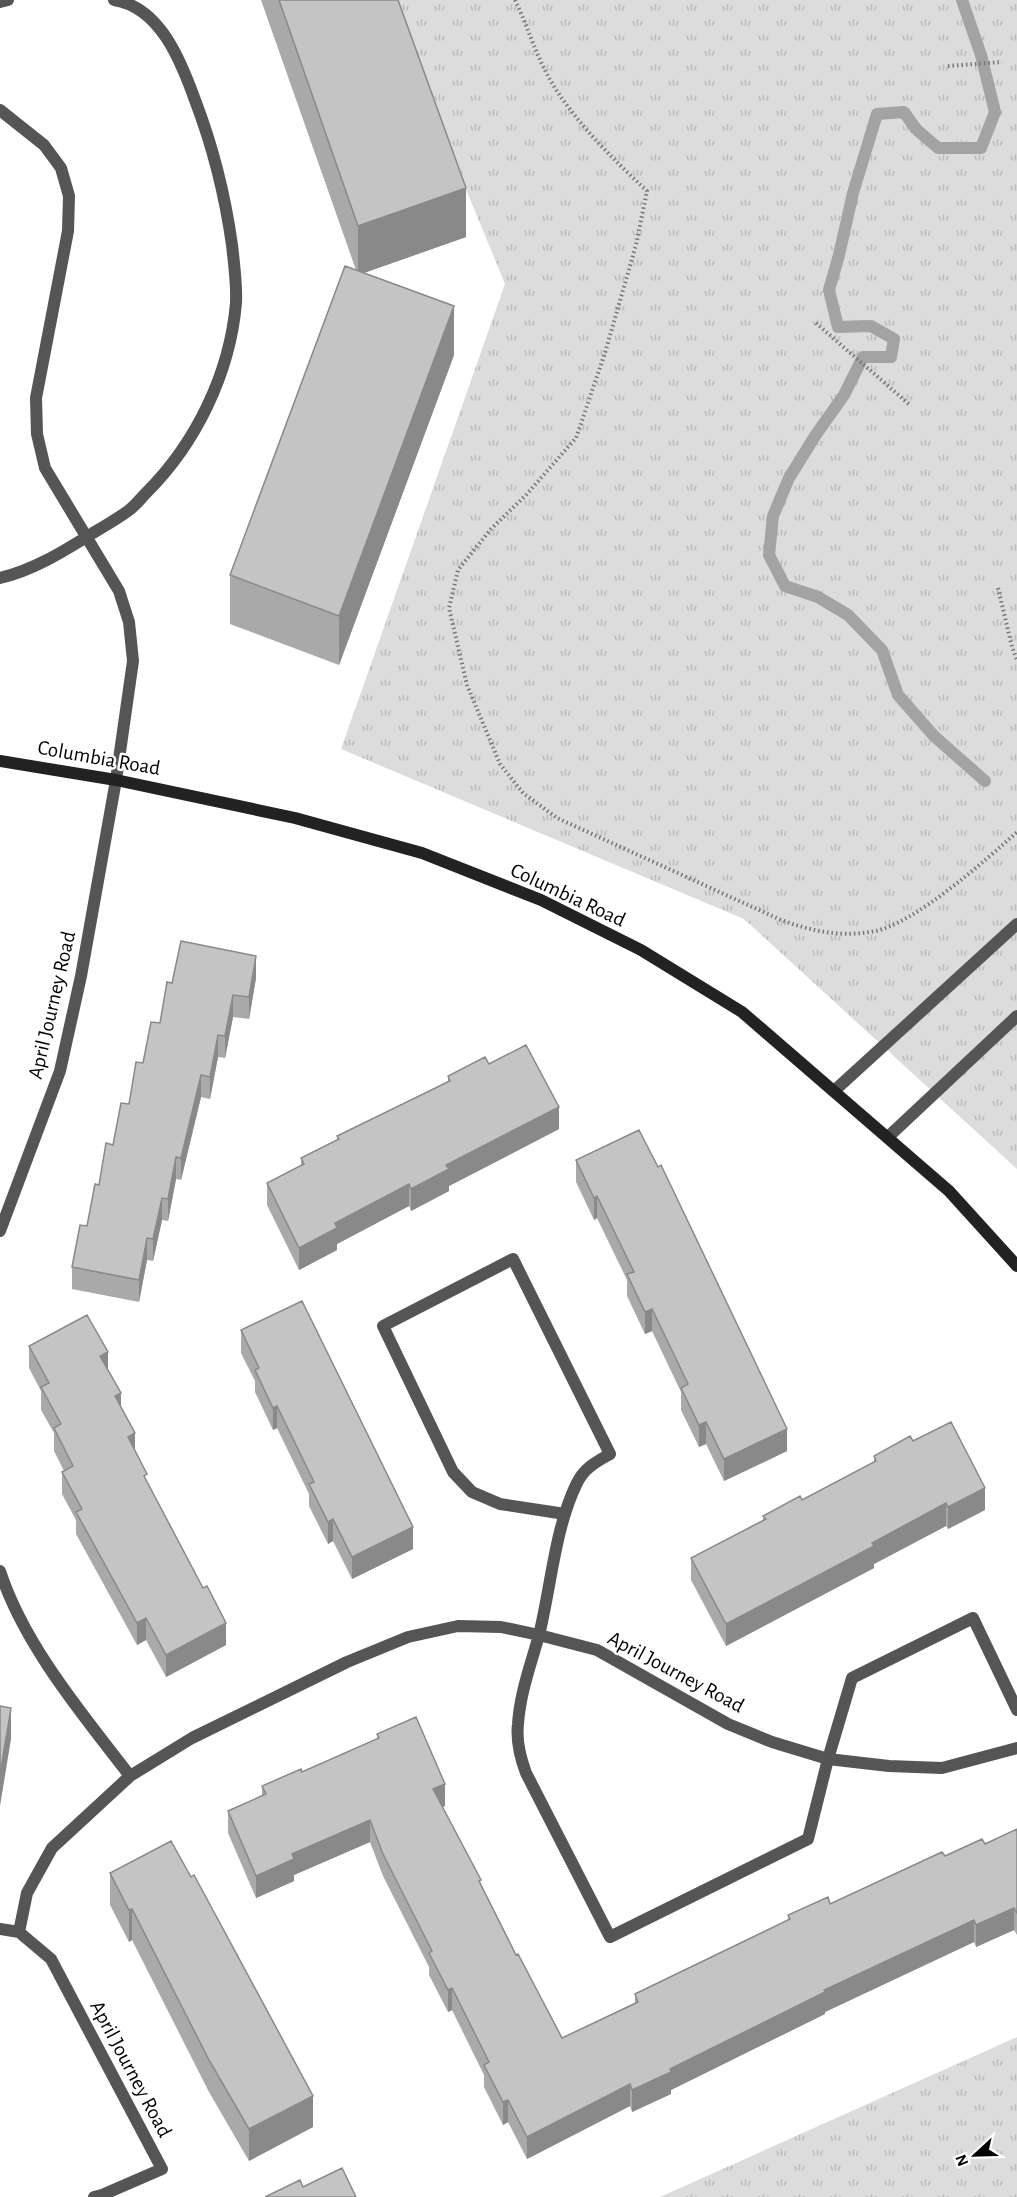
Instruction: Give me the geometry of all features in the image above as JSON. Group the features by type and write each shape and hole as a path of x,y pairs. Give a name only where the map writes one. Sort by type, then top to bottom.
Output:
{"main road":[{"name":"Columbia Road","path":"0,761 116,780 295,818 411,850 541,900 641,950 742,1012 949,1191 1017,1266"}],"street":[{"path":"0,2 8,0"},
{"path":"0,578 14,575 46,561 87,537 129,510 166,473 190,439 207,408 223,365 232,328 236,302 236,272 227,210 208,134 184,70 165,37 145,12 114,0"},
{"name":"April Journey Road","path":"0,110 44,145 61,168 69,196 68,231 36,399 37,434 45,468 119,591 130,632 134,661 116,780 81,976 60,1071 0,1231"},
{"path":"834,1091 1017,924"},
{"path":"888,1137 1017,1016"},
{"path":"565,1514 500,1504 472,1492 453,1472 383,1326 513,1259 610,1454 589,1466 577,1482 565,1514 539,1635 521,1698 517,1726 519,1754 610,1937 808,1839 852,1678 973,1618 1017,1710"},
{"path":"0,1572 26,1629 71,1699 130,1776"},
{"name":"April Journey Road","path":"93,2197 162,2169 51,1959 20,1932 27,1893 52,1848 130,1776 192,1738 346,1662 408,1637 458,1626 501,1627 597,1650 728,1724 772,1742 828,1759 889,1766 942,1768 1017,1748"},
{"path":"0,1929 20,1932"}],"path":[{"path":"515,0 548,76 571,111 647,191 636,245 576,438 526,495 491,529 458,570 449,608 467,685 500,764 523,793 557,818 781,920 809,930 835,934 876,931 904,920 941,895 1017,832"},
{"path":"950,66 1002,62"},
{"path":"816,323 911,406"},
{"path":"999,588 1017,660"}],"green space":[{"path":"388,0 1017,0 1017,1169 744,919 341,749 505,284"},
{"path":"1017,2037 1017,2197 660,2197"}],"building":[{"path":"279,0 398,0 466,188 358,226"},
{"path":"345,266 454,306 339,616 230,575"},
{"path":"181,941 256,956 249,997 233,995 225,1036 218,1035 210,1077 201,1075 181,1158 176,1157 168,1199 162,1198 153,1239 147,1238 139,1280 72,1267 80,1225 87,1226 95,1184 99,1185 106,1143 113,1145 121,1103 129,1104 136,1062 143,1063 151,1022 160,1023 167,982 172,983"},
{"path":"526,1045 559,1107 446,1165 449,1169 411,1189 409,1184 335,1223 337,1228 299,1248 267,1183 304,1164 301,1158 339,1139 337,1136 450,1081 448,1076 485,1057 489,1064"},
{"path":"639,1130 658,1167 661,1165 787,1429 724,1459 706,1422 699,1425 681,1388 688,1384 652,1309 645,1312 627,1274 634,1272 597,1196 594,1198 576,1160"},
{"path":"302,1301 413,1527 352,1557 333,1519 328,1522 309,1484 314,1482 277,1406 273,1408 255,1370 259,1368 241,1330"},
{"path":"87,1315 108,1352 100,1356 121,1393 115,1396 135,1433 128,1437 147,1474 144,1476 203,1588 207,1586 226,1623 166,1655 146,1618 137,1623 76,1512 82,1509 62,1472 73,1466 54,1428 61,1424 41,1387 49,1383 29,1346"},
{"path":"951,1422 985,1488 948,1507 946,1503 872,1543 874,1546 726,1624 691,1558 766,1519 763,1516 800,1496 802,1500 876,1461 874,1456 910,1436 913,1441"},
{"path":"0,1706 11,1708 0,1774"},
{"path":"416,1717 445,1784 433,1789 481,1880 479,1881 516,1955 518,1954 562,2038 638,2002 635,1994 790,1919 788,1915 828,1897 830,1904 942,1852 945,1856 982,1839 985,1844 1017,1829 1017,1913 1014,1908 976,1925 974,1920 824,1990 825,1992 670,2069 671,2072 632,2090 630,2084 527,2137 508,2100 503,2102 484,2065 489,2062 452,1988 448,1990 429,1953 432,1951 383,1854 370,1820 292,1854 294,1859 256,1876 228,1811 266,1794 262,1786 301,1769 302,1772 379,1738 377,1734"},
{"path":"171,1841 191,1877 194,1875 313,2096 249,2129 209,2060 132,1909 129,1910 110,1873"},
{"path":"342,2168 356,2197 265,2197 300,2180 303,2187"}],"waterway":[{"path":"962,0 981,55 995,112 981,148 938,148 916,129 904,112 877,114 853,193 829,290 838,327 871,326 894,339 891,357 863,357 844,395 789,478 773,516 769,555 785,586 818,597 848,615 882,650 898,695 934,736 985,781"}]}
